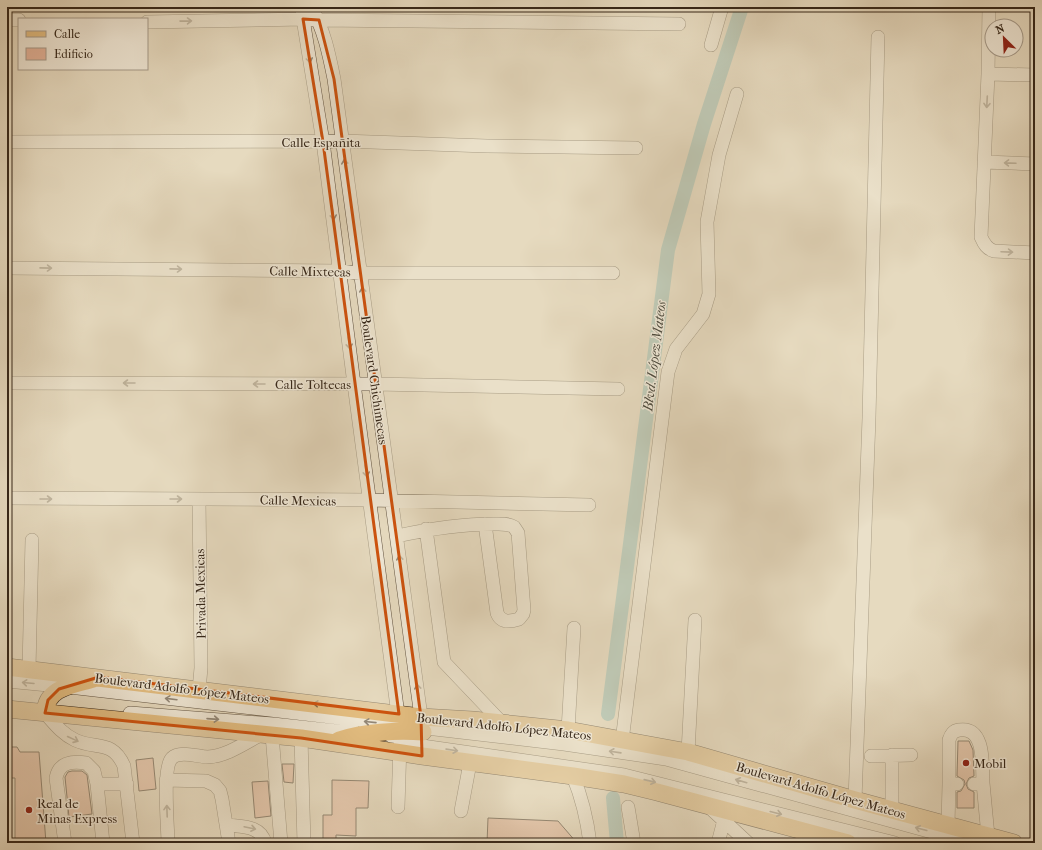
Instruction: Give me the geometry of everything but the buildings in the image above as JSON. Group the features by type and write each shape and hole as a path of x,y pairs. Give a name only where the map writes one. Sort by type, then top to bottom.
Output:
{"main road":[{"name":"Boulevard Adolfo López Mateos","path":"7,667 199,690 422,736 470,763 624,784 848,843"},
{"path":"45,710 52,694 59,689 99,677"},
{"name":"Boulevard Adolfo López Mateos","path":"7,709 45,710 301,738 332,743 400,732 422,736 502,723 568,730 688,752 854,800 1014,843"},
{"path":"332,743 348,738 400,732"}],"street":[{"name":"Boulevard Chichimecas","path":"311,7 318,20 330,55 397,536 422,736"},
{"path":"711,45 722,7"},
{"path":"989,7 988,74 981,231 983,242 989,250 1035,253"},
{"name":"Boulevard Chichimecas","path":"302,13 323,142 400,732 398,807"},
{"path":"148,22 302,13 318,20 679,24"},
{"path":"7,20 18,20"},
{"path":"854,800 869,418 878,37"},
{"path":"988,74 1035,76"},
{"path":"622,741 668,372 676,349 703,314 709,294 707,222 719,155 737,94"},
{"name":"Calle Españita","path":"7,142 342,141 495,146 636,148"},
{"path":"984,162 1035,164"},
{"name":"Calle Mixtecas","path":"7,268 340,271 360,273 613,273"},
{"name":"Calle Toltecas","path":"7,383 375,384 618,389"},
{"name":"Calle Mexicas","path":"7,498 370,500 589,505"},
{"name":"Privada Mexicas","path":"199,499 201,668 199,690"},
{"path":"397,536 426,529 485,524 511,525 517,530 524,610 524,614 519,619 504,621 500,619 497,613 485,524"},
{"path":"426,529 444,662 502,723"},
{"path":"29,669 32,540"},
{"path":"688,752 695,620"},
{"path":"568,730 574,628"},
{"path":"7,681 69,687 400,732"},
{"path":"7,702 45,710 273,724 368,735"},
{"path":"45,710 57,728 76,741 101,746 115,751 120,756 124,766 127,784 133,843"},
{"path":"948,825 953,784 949,740 954,731 960,730 972,732 976,735 980,742 979,784 988,836"},
{"path":"168,843 166,780 168,764 172,758 178,755 208,757 217,755 228,752 267,735 281,843"},
{"path":"422,736 624,774 895,843"},
{"path":"422,736 564,744 666,760 972,843"},
{"path":"301,738 304,843"},
{"path":"892,755 892,810"},
{"path":"872,756 912,755"},
{"path":"65,843 56,789 56,778 57,772 61,767 68,763 78,762 86,763 94,771 97,784 103,843"},
{"path":"461,811 470,763"},
{"path":"573,776 582,798 588,823 590,843"},
{"path":"166,780 201,781 215,785 220,791 222,799 229,843"},
{"path":"97,784 127,784"},
{"path":"708,806 748,843"},
{"path":"628,807 634,843"},
{"path":"718,843 724,820"},
{"path":"227,825 257,830 261,833 265,843"}],"highlighted area":[{"path":"303,19 319,20 334,79 421,717 422,756 301,738 45,713 48,700 59,689 99,677 399,714 323,142"}],"waterway":[{"name":"Blvd. López Mateos","path":"608,714 668,250 704,124 742,7"},
{"path":"613,798 617,843"}],"place":[{"name":"Mobil","path":"966,763"},
{"name":"Real de Minas Express","path":"29,810"}]}
